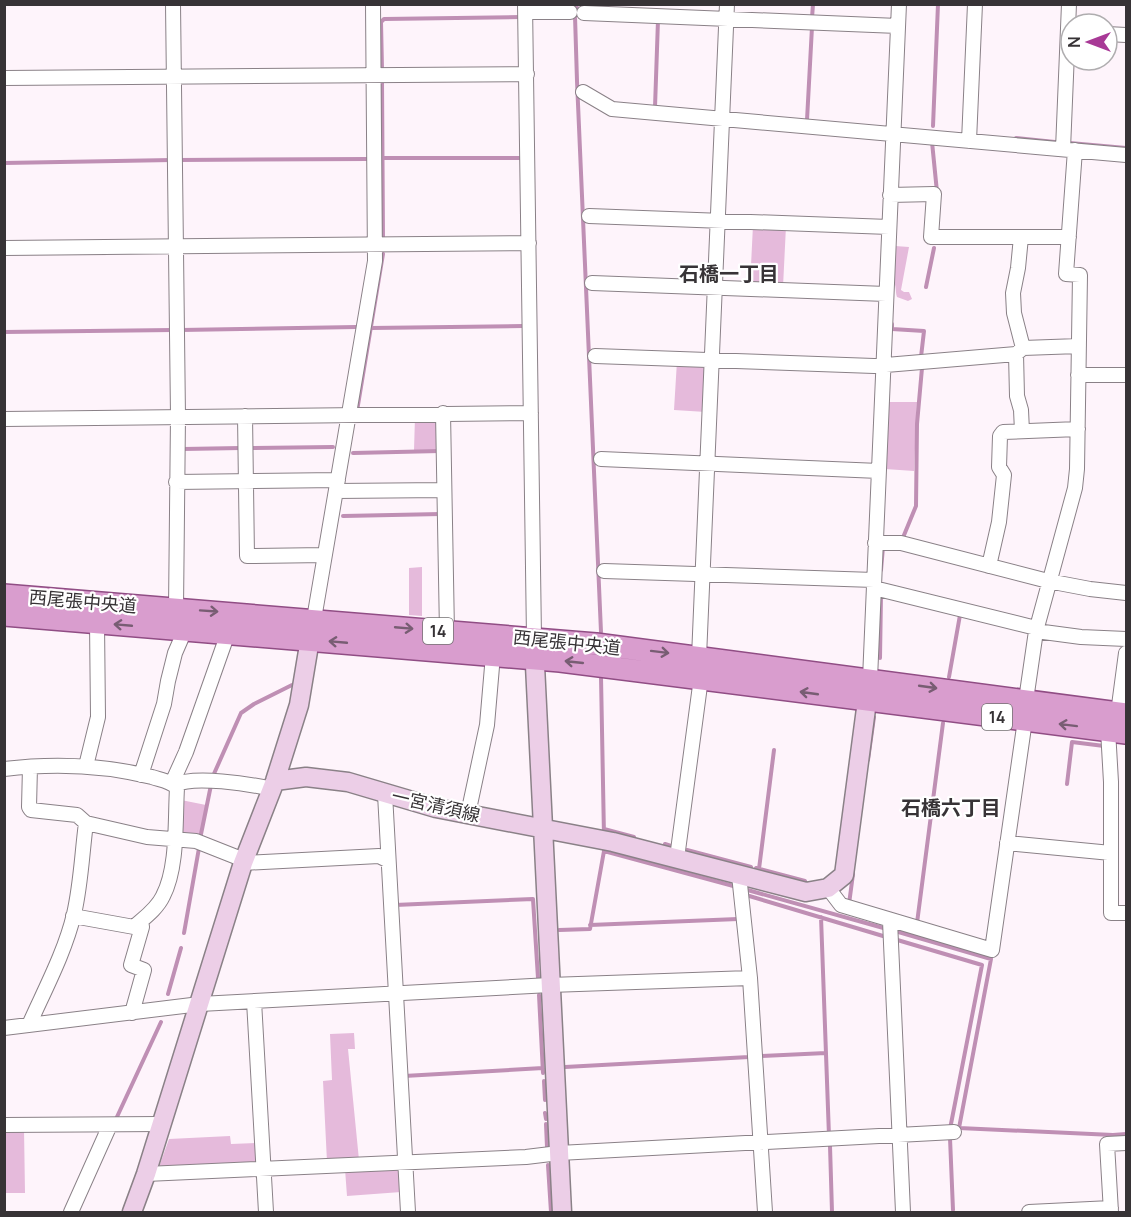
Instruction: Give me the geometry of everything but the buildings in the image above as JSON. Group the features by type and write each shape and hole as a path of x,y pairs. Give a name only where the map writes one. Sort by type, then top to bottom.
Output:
{"main road":[{"name":"西尾張中央道","path":"4,595 534,638 867,700 1025,710 1120,722"},
{"name":"西尾張中央道","path":"4,615 620,667 700,668 870,679 1025,710"},
{"path":"132,1212 200,1004 243,861 273,785 299,705 314,619"},
{"path":"534,638 562,1212"},
{"path":"828,888 843,875 870,679"},
{"name":"一宮清須線","path":"273,785 306,777 348,782 385,794 468,814 543,827 677,858 739,883 806,892 828,888"}],"street":[{"path":"173,4 178,416 176,609"},
{"path":"314,619 376,244 373,4"},
{"path":"677,858 700,668 727,4"},
{"path":"870,679 899,4"},
{"path":"969,141 975,4"},
{"path":"534,638 525,8 577,13 898,26"},
{"path":"828,888 841,906 890,928 992,950 1036,630 1075,488 1077,469 1080,275 1066,274 1069,72"},
{"path":"4,78 527,74"},
{"path":"583,92 612,109 1126,154"},
{"path":"890,195 934,194 931,237 1068,237"},
{"path":"589,216 889,227"},
{"path":"1021,237 1013,293 1019,351 1017,396 1021,410 1022,431"},
{"path":"4,248 529,243"},
{"path":"592,283 886,294"},
{"path":"595,356 883,365 1079,346"},
{"path":"1078,375 1126,375"},
{"path":"443,413 447,632"},
{"path":"4,419 531,413"},
{"path":"245,416 247,556 325,555"},
{"path":"989,566 999,522 1004,475 999,467 1000,436 1003,432 1078,429"},
{"path":"600,459 879,471"},
{"path":"176,482 246,481 444,490"},
{"path":"875,543 901,543 1048,581 1126,593"},
{"path":"604,570 874,584 1036,630 1081,637 1126,639"},
{"path":"86,766 98,717 97,623"},
{"path":"141,774 164,704 175,653 185,630"},
{"path":"174,784 228,633"},
{"path":"1126,653 1112,782 1112,913 1126,913"},
{"path":"468,814 487,725 493,655"},
{"path":"4,769 86,766 141,774 174,784 223,782 273,785"},
{"path":"30,767 29,807 31,810 77,815 86,823 147,837 175,838 212,846 243,861 379,856 387,860"},
{"path":"73,916 134,927 155,908 163,896 172,866 177,788 174,784"},
{"path":"385,794 394,993 408,1212"},
{"path":"29,1025 64,944 73,916 80,883 86,823"},
{"path":"1007,843 1112,853"},
{"path":"739,883 750,978 765,1212"},
{"path":"132,1013 144,970 131,964 142,927 141,921"},
{"path":"890,928 903,1212"},
{"path":"4,1028 200,1004 550,985 750,978"},
{"path":"254,1001 266,1212"},
{"path":"4,1125 161,1124"},
{"path":"71,1212 110,1125"},
{"path":"146,1174 525,1157 559,1153 954,1132"},
{"path":"1029,1212 1111,1210 1107,1144 1126,1143"}],"shaded area":[{"path":"753,225 786,226 783,287 750,286"},
{"path":"895,246 909,247 901,290 909,292 912,299 908,301 897,297 893,281"},
{"path":"677,361 705,362 706,412 674,410"},
{"path":"888,402 917,402 914,471 885,469"},
{"path":"438,416 438,450 414,450 415,417"},
{"path":"422,567 422,616 409,615 409,568"},
{"path":"181,800 206,805 199,838 180,833"},
{"path":"354,1033 355,1049 348,1049 359,1160 327,1162 323,1081 332,1080 330,1034"},
{"path":"4,1129 24,1129 25,1193 5,1193"},
{"path":"230,1136 231,1144 259,1143 257,1165 159,1167 169,1139"},
{"path":"399,1168 401,1192 347,1196 345,1169"}],"waterway":[{"path":"577,4 575,16 577,81 601,632"},
{"path":"812,18 813,4"},
{"path":"933,126 938,4"},
{"path":"382,69 381,22 384,19 521,17"},
{"path":"655,107 658,20"},
{"path":"807,120 812,27"},
{"path":"382,81 383,239"},
{"path":"1016,138 1055,142"},
{"path":"932,142 937,192"},
{"path":"1070,143 1126,148"},
{"path":"382,158 523,158"},
{"path":"179,160 368,159"},
{"path":"4,163 172,160"},
{"path":"926,287 934,248"},
{"path":"357,411 383,254"},
{"path":"892,324 892,329 924,331 921,357"},
{"path":"371,328 523,326"},
{"path":"181,330 356,327"},
{"path":"4,332 173,330"},
{"path":"902,540 916,506 917,424 922,368"},
{"path":"250,448 333,447"},
{"path":"183,452 183,449 241,448"},
{"path":"353,453 440,451"},
{"path":"343,516 441,514"},
{"path":"881,570 883,547"},
{"path":"880,658 881,595 884,595"},
{"path":"949,677 960,615 958,614"},
{"path":"601,677 604,836"},
{"path":"213,776 241,713 292,685"},
{"path":"868,760 874,717"},
{"path":"915,922 917,923 943,723"},
{"path":"1067,784 1072,742 1104,746"},
{"path":"759,869 774,750"},
{"path":"200,839 211,785"},
{"path":"604,829 634,837"},
{"path":"665,844 671,846"},
{"path":"604,846 604,851 737,887"},
{"path":"184,933 199,848"},
{"path":"687,850 751,867"},
{"path":"559,930 590,929 604,851"},
{"path":"756,868 805,881"},
{"path":"850,904 853,874"},
{"path":"744,889 887,929"},
{"path":"746,895 883,936"},
{"path":"395,904 533,899 538,978"},
{"path":"821,917 829,1136"},
{"path":"590,925 738,919"},
{"path":"895,931 991,959 959,1128 1126,1134"},
{"path":"894,939 982,965 950,1129"},
{"path":"168,994 181,948"},
{"path":"539,995 543,1073"},
{"path":"116,1119 161,1022"},
{"path":"760,1056 826,1053"},
{"path":"565,1067 749,1057 749,1054"},
{"path":"404,1076 543,1068"},
{"path":"544,1081 545,1100"},
{"path":"545,1113 546,1119"},
{"path":"546,1124 547,1147"},
{"path":"950,1138 953,1210"},
{"path":"830,1146 832,1212"},
{"path":"548,1165 551,1212"}],"district":[{"name":"石橋一丁目","path":"729,273"},
{"name":"石橋六丁目","path":"951,807"}]}
